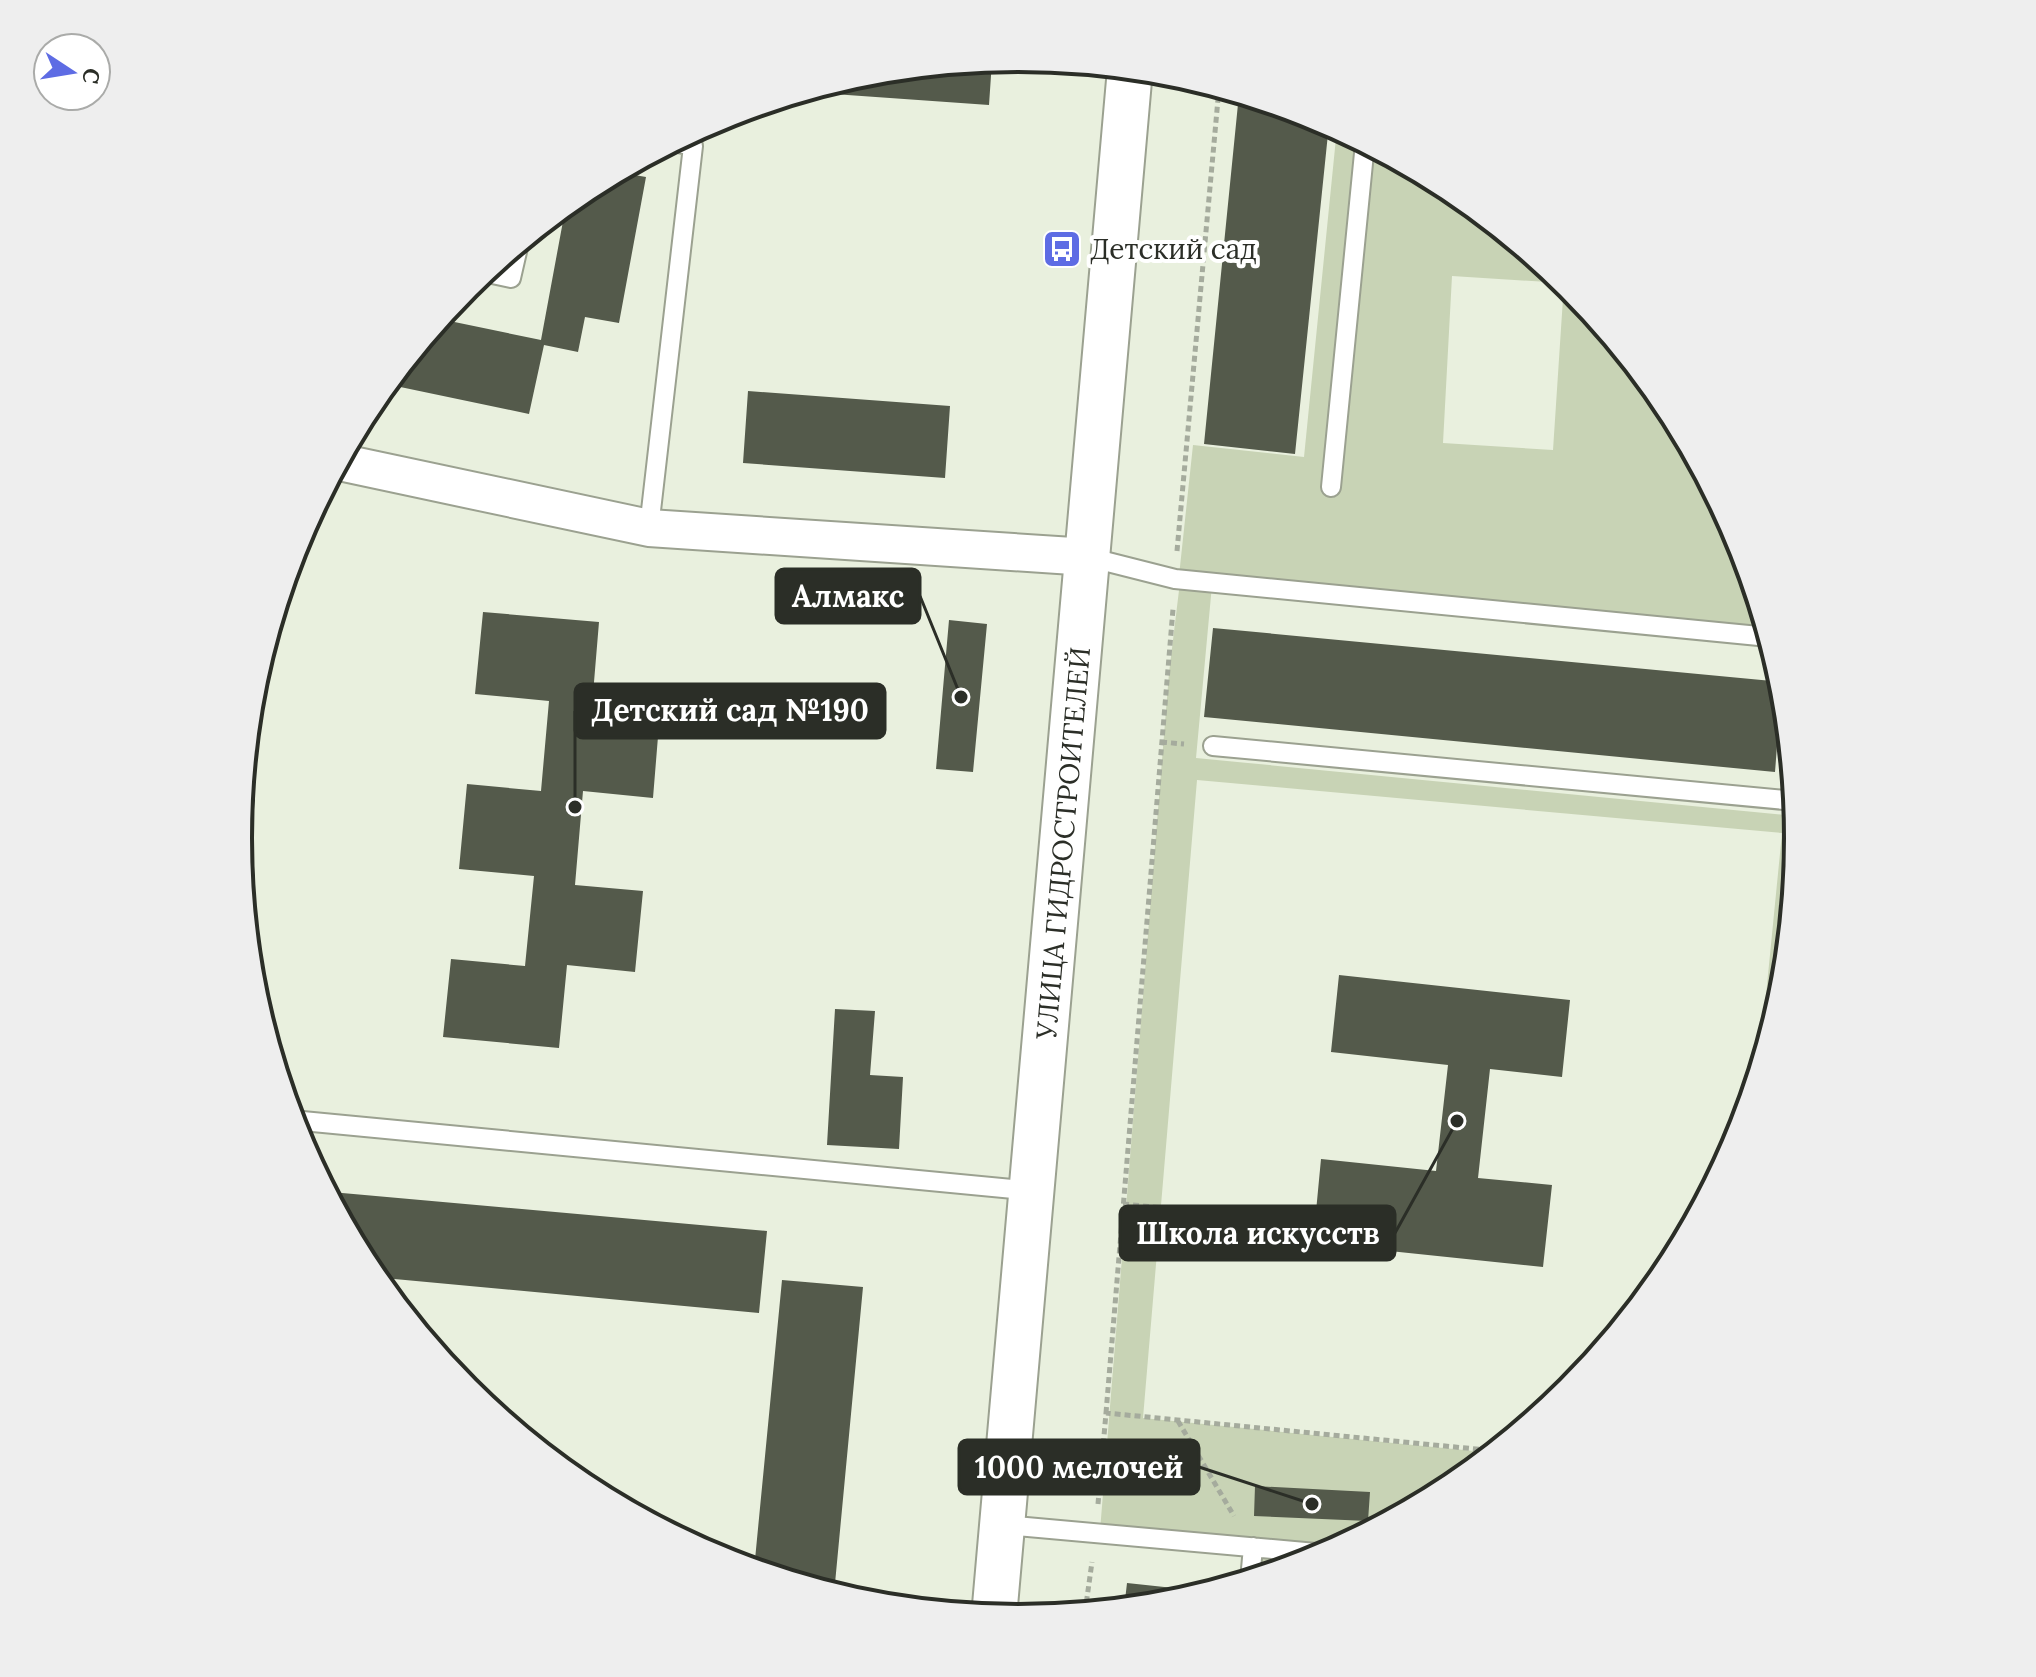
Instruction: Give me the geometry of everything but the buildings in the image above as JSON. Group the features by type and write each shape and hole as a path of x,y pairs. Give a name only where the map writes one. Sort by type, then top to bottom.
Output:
{"street":[{"name":"УЛИЦА ГИДРОСТРОИТЕЛЕЙ","path":"995,1604 1129,81"},
{"path":"349,464 649,528 1088,557"}],"lane":[{"path":"649,528 691,146"},
{"path":"1331,487 1364,155"},
{"path":"499,275 511,278 515,260"},
{"path":"1088,557 1175,579 1757,636"},
{"path":"1213,746 1783,800"},
{"path":"306,1121 1033,1191"},
{"path":"1004,1525 1299,1551"},
{"path":"1251,1568 1253,1547"}],"path":[{"path":"1087,1601 1096,1533 1218,99"},
{"path":"1123,1204 1164,1208"},
{"path":"1106,1413 1481,1450"},
{"path":"1177,1420 1253,1547"}],"green space":[{"path":"1336,141 1444,201 1485,230 1544,282 1452,276 1443,443 1553,450 1563,300 1626,372 1682,455 1726,545 1756,632 1179,576 1193,445 1304,457"},
{"path":"1180,582 1212,585 1196,758 1784,815 1783,889 1778,939 1764,1011 1782,833 1197,780 1143,1418 1479,1451 1401,1502 1306,1549 1100,1531 1169,673"},
{"path":"1260,1554 1284,1557 1264,1564 1259,1566"}],"place":[{"name":"Детский сад","path":"1062,249"},
{"name":"Алмакс","path":"961,697"},
{"name":"Детский сад №190","path":"575,807"},
{"name":"Школа искусств","path":"1457,1121"},
{"name":"1000 мелочей","path":"1312,1504"}]}
